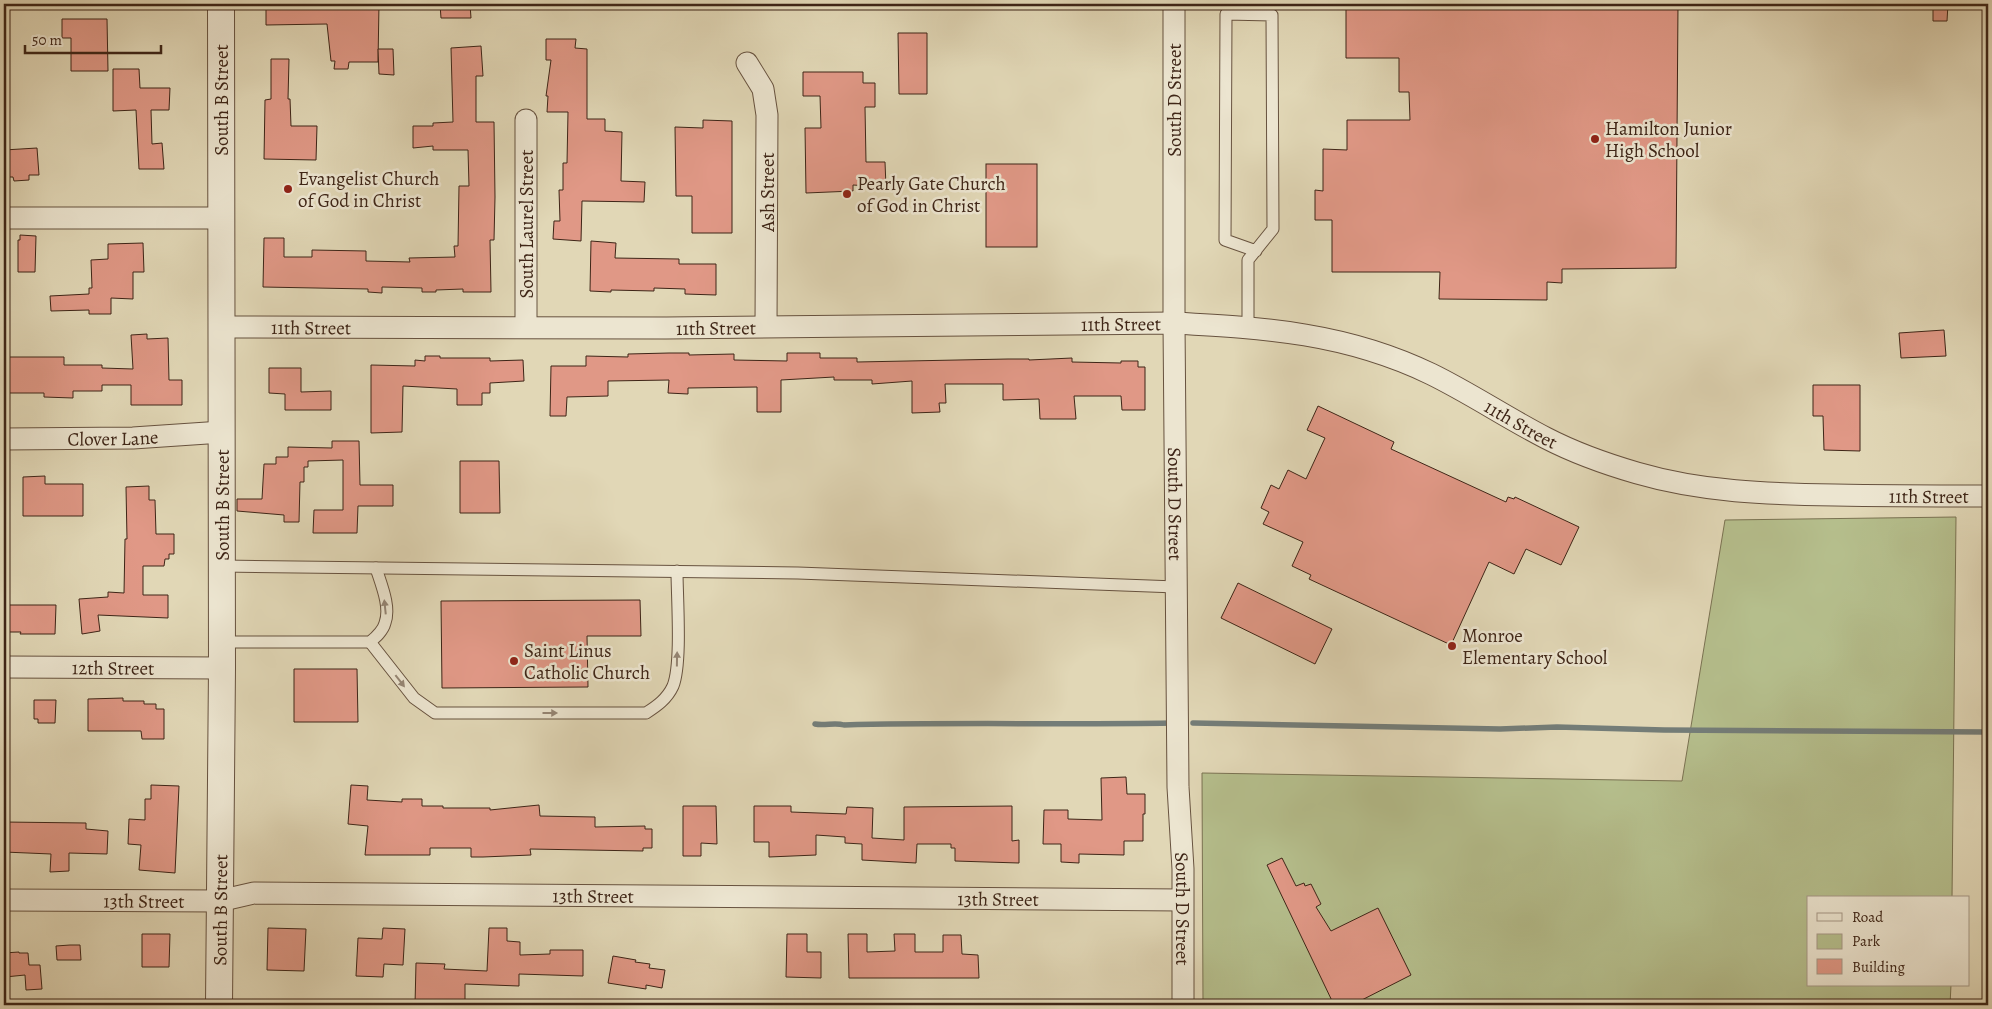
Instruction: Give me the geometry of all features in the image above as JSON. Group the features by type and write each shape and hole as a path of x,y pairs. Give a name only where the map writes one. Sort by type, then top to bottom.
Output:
{"street":[{"name":"South B Street","path":"219,1005 222,668 221,4"},
{"name":"South D Street","path":"1174,4 1176,587 1178,787 1183,869 1183,1005"},
{"name":"Ash Street","path":"747,63 763,89 767,115 766,326"},
{"name":"South Laurel Street","path":"526,120 526,327"},
{"path":"4,218 221,218"},
{"name":"11th Street","path":"221,327 666,328 1174,323 1248,327 1310,334 1362,347 1396,359 1437,377 1546,438 1589,458 1664,481 1703,488 1764,494 1988,496"},
{"name":"Clover Lane","path":"4,439 133,438 222,432"},
{"name":"12th Street","path":"4,667 222,668"},
{"name":"13th Street","path":"4,900 219,901 254,893 1182,900"}],"lane":[{"path":"1248,327 1248,260 1256,251 1273,229 1272,15 1226,14 1225,240 1256,251"},
{"path":"222,566 798,573 1176,587"},
{"path":"222,642 370,642 380,632 385,623 386,615 385,599 376,568"},
{"path":"370,642 414,698 435,712 646,713 660,705 673,686 676,672 676,571"}],"green space":[{"path":"1956,517 1952,896 1807,896 1807,986 1951,986 1950,1005 1203,1005 1202,773 1682,781 1725,520"}],"building":[{"path":"266,4 379,4 378,62 349,62 348,69 334,69 335,61 331,61 327,24 266,25"},
{"path":"440,4 470,4 471,18 441,18"},
{"path":"1346,4 1678,4 1676,268 1562,269 1562,283 1547,282 1547,300 1439,299 1440,272 1332,272 1332,220 1315,220 1315,190 1323,191 1323,149 1347,150 1347,120 1410,120 1409,92 1399,92 1399,58 1346,58"},
{"path":"1933,4 1948,4 1947,21 1933,21"},
{"path":"62,19 107,19 108,71 71,71 71,38 62,38"},
{"path":"898,33 927,33 927,94 899,94"},
{"path":"546,39 576,39 575,48 587,49 587,119 605,119 605,131 622,132 621,181 645,182 644,202 582,201 581,241 553,239 554,221 560,221 559,190 563,190 563,163 567,163 568,112 547,112 548,96 546,96 551,60 546,60"},
{"path":"481,46 483,76 476,76 476,122 494,122 495,197 494,240 490,240 491,292 463,292 463,289 422,292 422,288 382,287 382,293 368,292 368,289 263,287 264,238 284,238 284,257 312,257 312,250 366,251 366,261 410,262 409,258 455,257 454,246 458,246 459,186 469,186 468,150 433,150 433,146 413,148 413,126 433,126 433,123 453,122 451,48"},
{"path":"378,49 393,49 394,75 379,74"},
{"path":"271,59 289,59 288,99 290,99 291,126 317,126 316,160 264,159 265,100 271,99"},
{"path":"113,69 139,69 140,88 170,88 169,110 151,110 152,144 162,143 164,169 139,169 136,110 113,111"},
{"path":"803,72 863,72 863,83 875,83 875,107 865,107 866,162 885,162 886,187 853,185 853,191 806,193 805,128 821,128 820,96 803,96"},
{"path":"703,120 732,121 732,233 692,233 692,196 676,196 675,127 703,128"},
{"path":"37,148 39,175 29,175 29,180 14,181 13,177 4,177 4,150"},
{"path":"986,164 1037,164 1037,247 986,247"},
{"path":"20,235 36,236 35,272 18,272 18,240 20,240"},
{"path":"591,241 616,243 615,258 679,259 679,264 716,264 716,295 685,294 685,289 654,288 654,291 590,291"},
{"path":"143,243 144,272 133,272 133,299 111,298 111,314 89,314 89,310 51,311 50,296 89,294 89,288 92,288 91,260 108,259 108,244"},
{"path":"1944,330 1946,356 1901,358 1899,333"},
{"path":"147,334 147,339 168,338 169,380 182,380 182,405 131,405 131,385 102,385 102,391 73,391 73,398 44,397 44,393 4,393 4,357 64,357 64,365 102,365 102,368 133,369 131,335"},
{"path":"689,353 689,355 734,354 734,360 787,361 787,353 820,353 820,358 857,358 857,362 1072,358 1072,362 1121,363 1121,361 1138,361 1138,367 1145,367 1145,410 1122,410 1121,396 1074,396 1076,419 1040,419 1039,399 1003,400 1003,384 945,384 946,403 939,403 940,412 912,413 912,381 872,384 872,380 834,380 834,377 781,380 781,412 757,412 757,387 688,388 688,394 668,393 669,380 608,381 608,396 567,397 566,416 550,416 551,366 586,366 586,356 628,357 628,354"},
{"path":"425,356 440,356 440,358 490,358 490,361 523,360 524,381 490,383 490,393 482,393 482,405 457,405 457,389 403,386 402,432 371,433 371,365 415,366 415,360 425,361"},
{"path":"269,368 301,368 301,392 331,391 331,410 285,410 285,394 269,393"},
{"path":"1813,385 1860,385 1860,451 1824,450 1823,416 1813,416"},
{"path":"1318,406 1394,442 1391,449 1506,502 1508,497 1514,499 1515,497 1579,527 1561,565 1526,549 1514,574 1489,562 1451,645 1309,579 1311,575 1292,566 1303,542 1263,524 1269,512 1261,508 1271,485 1279,489 1288,470 1306,479 1325,438 1307,430"},
{"path":"332,441 359,441 360,485 393,485 393,506 358,506 357,533 313,533 314,510 343,510 343,460 308,461 308,467 304,467 304,482 300,482 299,522 284,522 284,515 237,511 237,499 262,499 264,464 276,464 276,457 288,457 288,447 332,448"},
{"path":"460,461 499,461 500,513 460,513"},
{"path":"45,476 45,484 83,484 83,516 23,516 23,477"},
{"path":"149,486 149,500 155,500 156,534 174,534 174,554 169,554 169,559 165,559 164,566 143,566 143,595 168,595 168,618 98,615 100,631 82,634 79,599 108,597 108,592 124,593 125,539 127,539 126,487"},
{"path":"1238,583 1332,629 1315,664 1221,618"},
{"name":"Saint Linus Catholic Church","path":"640,600 641,636 587,636 588,687 442,688 441,601"},
{"path":"4,605 56,605 55,634 4,632"},
{"path":"294,669 357,669 358,722 294,722"},
{"path":"123,698 123,701 144,701 144,704 156,704 156,709 164,709 164,739 142,739 141,731 88,731 88,699"},
{"path":"34,700 56,700 55,723 38,723 38,719 34,719"},
{"path":"1126,777 1127,794 1145,794 1143,841 1124,841 1124,855 1079,854 1079,863 1061,862 1061,844 1043,844 1044,810 1068,810 1068,819 1102,820 1101,778"},
{"path":"151,785 179,786 175,873 139,870 141,845 128,844 129,819 145,820 145,799 151,799"},
{"path":"351,785 368,786 367,800 402,802 402,799 422,799 422,806 490,808 490,810 539,805 540,816 595,817 595,827 645,826 645,829 652,829 652,848 643,848 643,851 530,849 531,855 471,857 471,848 430,848 430,855 365,855 368,826 348,824"},
{"path":"683,806 716,806 717,844 701,843 701,856 683,856"},
{"path":"754,806 791,806 791,812 846,814 847,807 873,808 872,838 904,840 904,807 1012,806 1012,841 1019,840 1019,863 955,861 955,848 951,848 951,844 917,844 916,863 862,860 862,844 845,843 845,837 816,835 816,855 769,857 769,842 754,842"},
{"path":"4,822 86,823 86,829 108,831 107,854 69,853 69,871 50,872 51,854 4,852"},
{"path":"1282,858 1296,886 1304,883 1305,886 1311,884 1321,904 1316,907 1331,931 1378,908 1411,975 1352,1005 1334,1005 1267,865"},
{"path":"268,928 306,929 304,971 267,970"},
{"path":"383,928 405,929 403,965 384,964 383,977 356,976 358,938 382,939"},
{"path":"489,928 507,928 507,941 520,942 520,955 550,954 550,950 583,950 583,976 519,974 519,986 465,984 465,1005 415,1005 416,963 445,964 444,969 487,971"},
{"path":"142,934 170,934 169,967 142,967"},
{"path":"787,934 807,934 807,952 821,952 821,978 786,977"},
{"path":"848,934 867,934 867,952 895,951 894,934 915,934 915,952 943,952 943,935 961,935 962,954 978,955 979,978 849,978"},
{"path":"80,945 81,960 57,960 56,946"},
{"path":"4,953 28,953 29,965 40,965 42,989 26,990 25,975 5,977"},
{"path":"613,956 650,964 649,968 665,970 662,988 646,985 646,989 608,983"}],"waterway":[{"path":"815,724 1172,723"},
{"path":"1193,723 1500,729 1557,727 1664,730 1988,732"}],"place":[{"name":"Hamilton Junior High School","path":"1595,139"},
{"name":"Evangelist Church of God in Christ","path":"288,189"},
{"name":"Pearly Gate Church of God in Christ","path":"847,194"},
{"name":"Monroe Elementary School","path":"1452,646"},
{"name":"Saint Linus Catholic Church","path":"514,661"}]}
